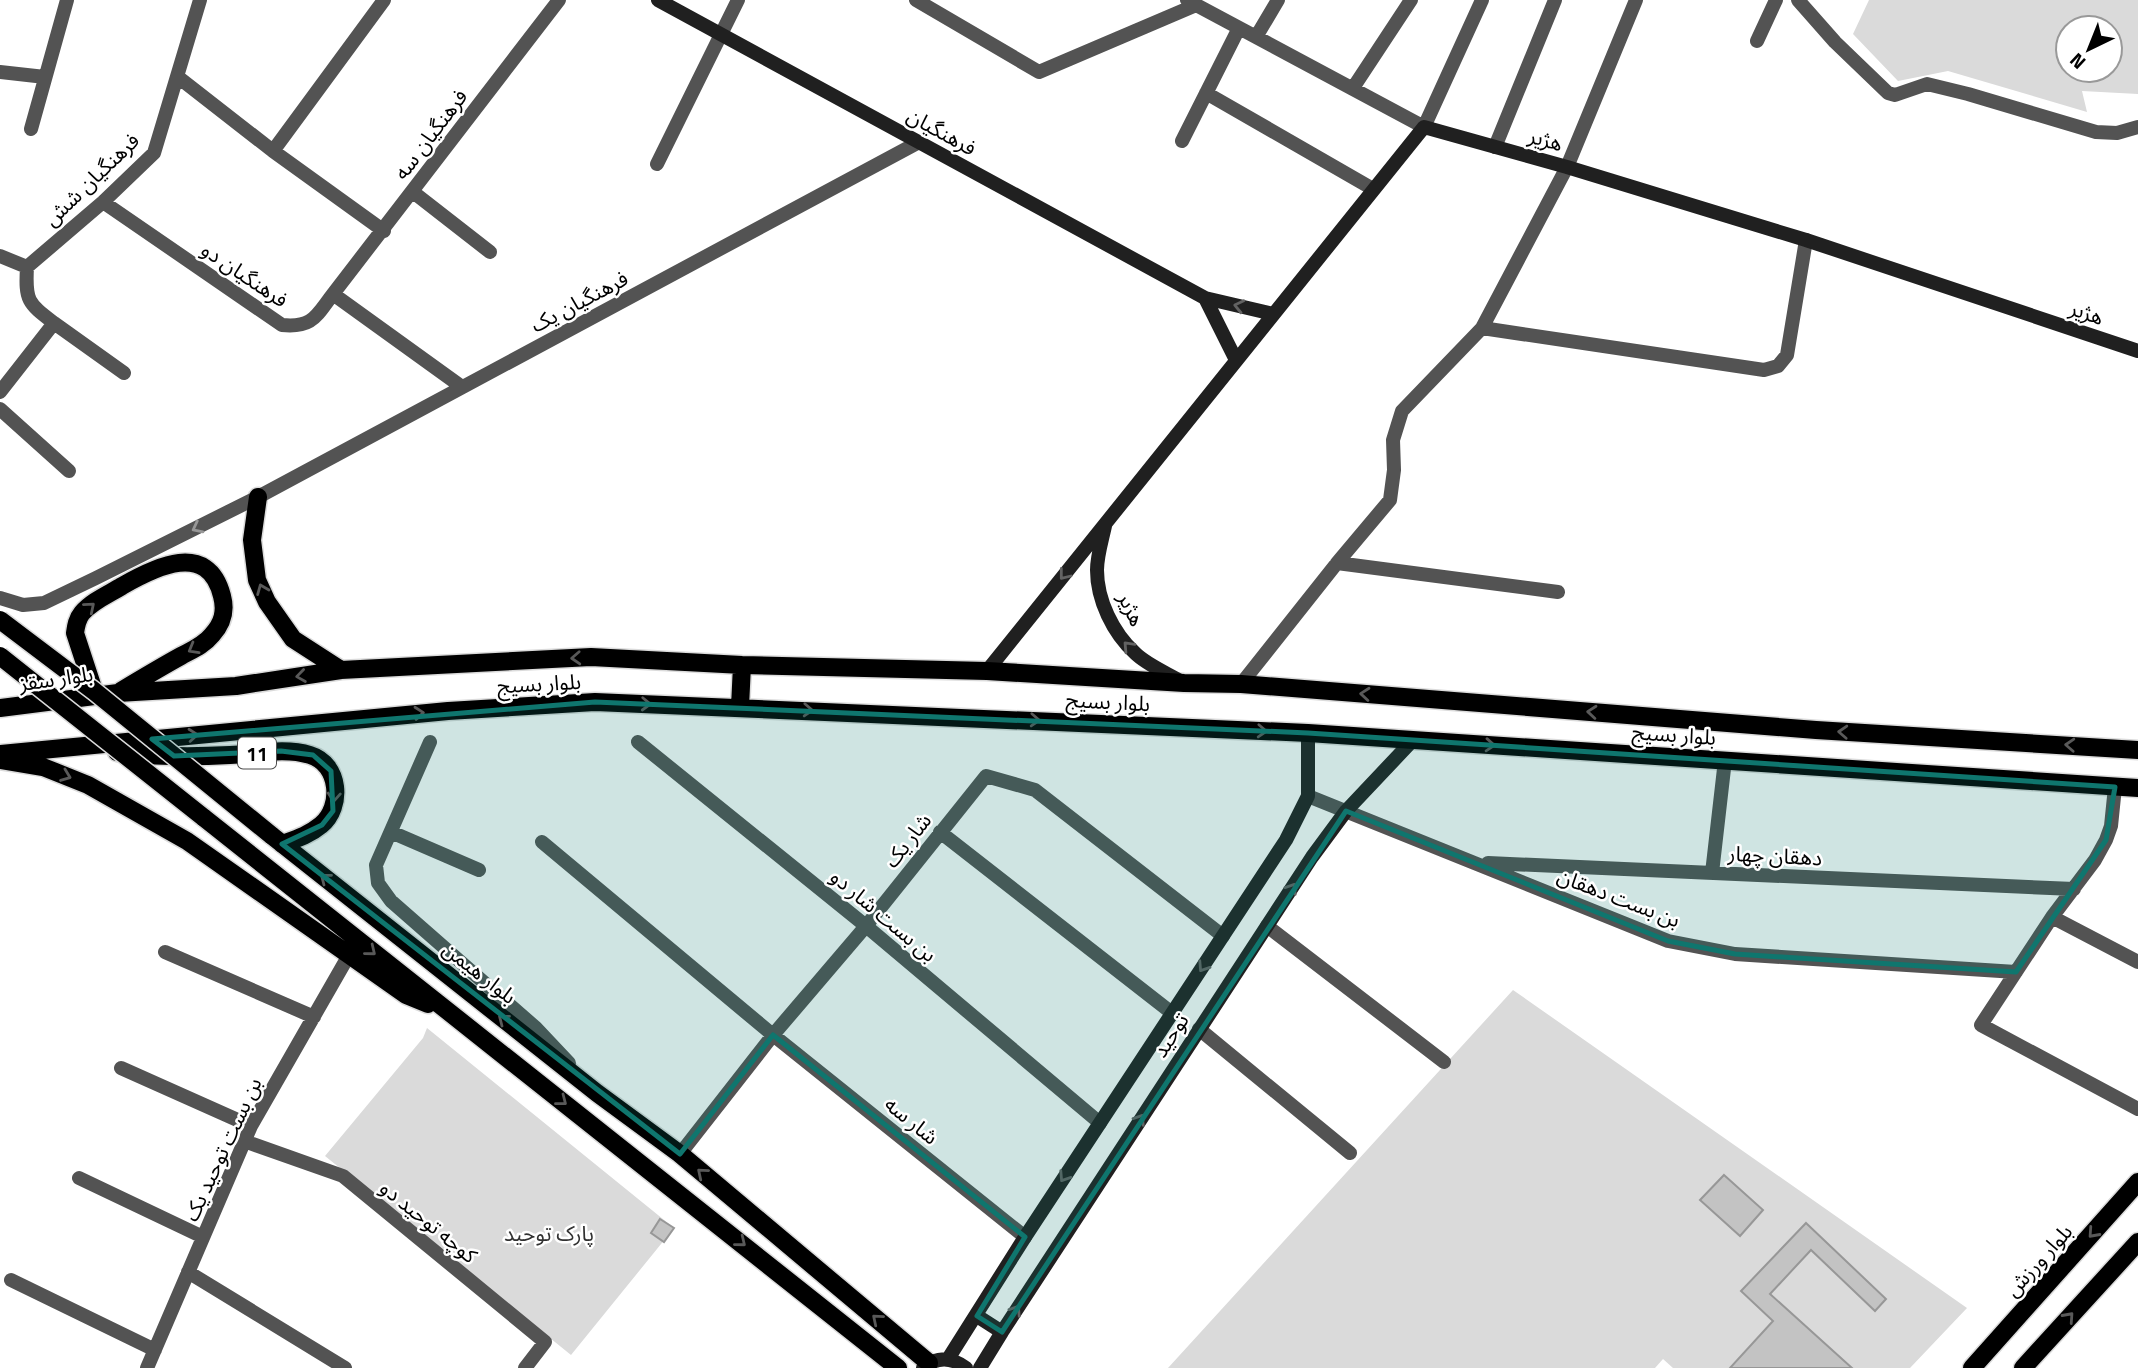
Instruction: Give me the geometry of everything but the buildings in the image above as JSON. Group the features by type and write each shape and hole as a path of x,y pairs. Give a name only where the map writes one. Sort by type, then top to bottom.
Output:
{"main road":[{"name":"فرهنگیان","path":"658,0 1205,298 1273,314"},
{"name":"هژیر","path":"988,671 1424,127 1567,167 1806,240 2138,351"},
{"path":"1205,298 1236,360"},
{"path":"258,497 252,540 257,580 267,601 293,639 341,670"},
{"name":"هژیر","path":"1106,522 1097,569 1102,600 1110,621 1119,637 1136,655 1184,683"},
{"path":"94,691 75,633 76,623 82,613 101,598 160,566 186,561 209,572 220,587 224,615 218,628 202,644 118,693"},
{"name":"بلوار هیمن","path":"0,620 94,691 277,840 597,1093 680,1154 926,1365"},
{"path":"0,656 450,1014 662,1178 898,1368"},
{"name":"بلوار بسیج","path":"118,693 236,686 341,670 591,657 743,665 988,671 1241,684 1816,730 2138,750"},
{"path":"740,707 743,665"},
{"name":"بلوار سقز","path":"0,708 118,693"},
{"name":"بلوار بسیج","path":"76,746 447,710 595,702 1308,733 2138,788"},
{"name":"توحید","path":"948,1359 1286,840 1308,796 1308,733"},
{"name":"توحید","path":"980,1368 1312,857 1346,811 1413,740"},
{"name":"11","path":"0,754 76,746 153,757 281,751 313,755 331,771 336,790 333,811 322,825 302,837 277,840"},
{"path":"0,760 43,767 88,785 187,841 406,995 450,1014"},
{"name":"بلوار ورزش","path":"1972,1368 2138,1182"},
{"path":"2023,1368 2138,1241"},
{"path":"977,1316 1002,1332"},
{"path":"926,1365 948,1359 966,1368"}],"street":[{"path":"31,129 67,0"},
{"name":"فرهنگیان شش","path":"27,267 103,202 154,153 200,0"},
{"path":"273,150 384,0"},
{"name":"فرهنگیان سه","path":"333,294 559,0"},
{"path":"657,164 738,0"},
{"path":"916,0 1040,72 1191,2 1424,127 1482,0"},
{"path":"1256,37 1278,0"},
{"path":"1353,88 1411,0"},
{"path":"1495,147 1555,0"},
{"path":"1241,684 1390,500 1394,470 1392,440 1402,411 1482,328 1567,167 1636,0"},
{"path":"1757,41 1776,0"},
{"path":"1798,0 1835,42 1888,93 1895,95 1927,84 2096,132 2117,133 2138,127"},
{"path":"1182,141 1239,28"},
{"path":"0,72 45,78"},
{"path":"178,77 384,231"},
{"path":"1206,93 1373,189"},
{"name":"فرهنگیان یک","path":"0,598 23,605 44,603 258,497 919,142"},
{"path":"413,192 490,251"},
{"name":"فرهنگیان دو","path":"103,202 282,326 299,327 311,321 333,294"},
{"path":"1482,328 1764,370 1778,366 1787,355 1806,240"},
{"path":"0,256 27,267 25,287 31,305 124,373"},
{"path":"333,294 462,387"},
{"path":"0,392 54,323"},
{"path":"0,409 69,471"},
{"path":"1337,563 1558,592"},
{"path":"430,742 376,865 378,883 391,901 536,1028 597,1093"},
{"name":"بن بست شار دو","path":"638,742 866,926 1100,1123"},
{"path":"1712,873 1725,760"},
{"name":"شار یک","path":"680,1154 773,1035 866,926 986,776 1035,790 1223,936"},
{"path":"2115,787 2114,810 2106,841 1981,1025 2138,1110"},
{"name":"بن بست دهقان","path":"1308,796 1668,941 1735,954 2015,972"},
{"path":"391,832 479,870"},
{"path":"940,832 1172,1013"},
{"name":"شار سه","path":"542,842 773,1035 1025,1237"},
{"name":"دهقان چهار","path":"1475,863 2074,889"},
{"path":"2052,917 2138,962"},
{"path":"1266,926 1444,1062"},
{"path":"165,952 314,1017"},
{"name":"بن بست توحید یک","path":"147,1368 251,1126 349,955"},
{"path":"1199,1029 1350,1153"},
{"path":"121,1068 251,1126"},
{"name":"کوچه توحید دو","path":"244,1141 342,1177 545,1342 525,1368"},
{"path":"79,1178 203,1237"},
{"path":"188,1272 345,1368"},
{"path":"11,1280 155,1350"}],"highlighted area":[{"path":"595,702 1308,733 2115,787 2106,840 2016,972 1735,954 1668,941 1346,811 1002,1332 977,1316 1025,1237 773,1035 680,1154 282,844 322,825 333,811 331,771 313,755 281,751 174,756 152,739"}],"green space":[{"path":"1869,0 2138,0 2138,94 2082,91 2087,112 1948,71 1898,81 1853,34"},
{"path":"1513,990 1967,1308 1910,1368 1673,1368 1663,1359 1655,1368 1168,1368"},
{"name":"پارک توحید","path":"427,1028 674,1228 571,1355 325,1156 423,1038"}]}
